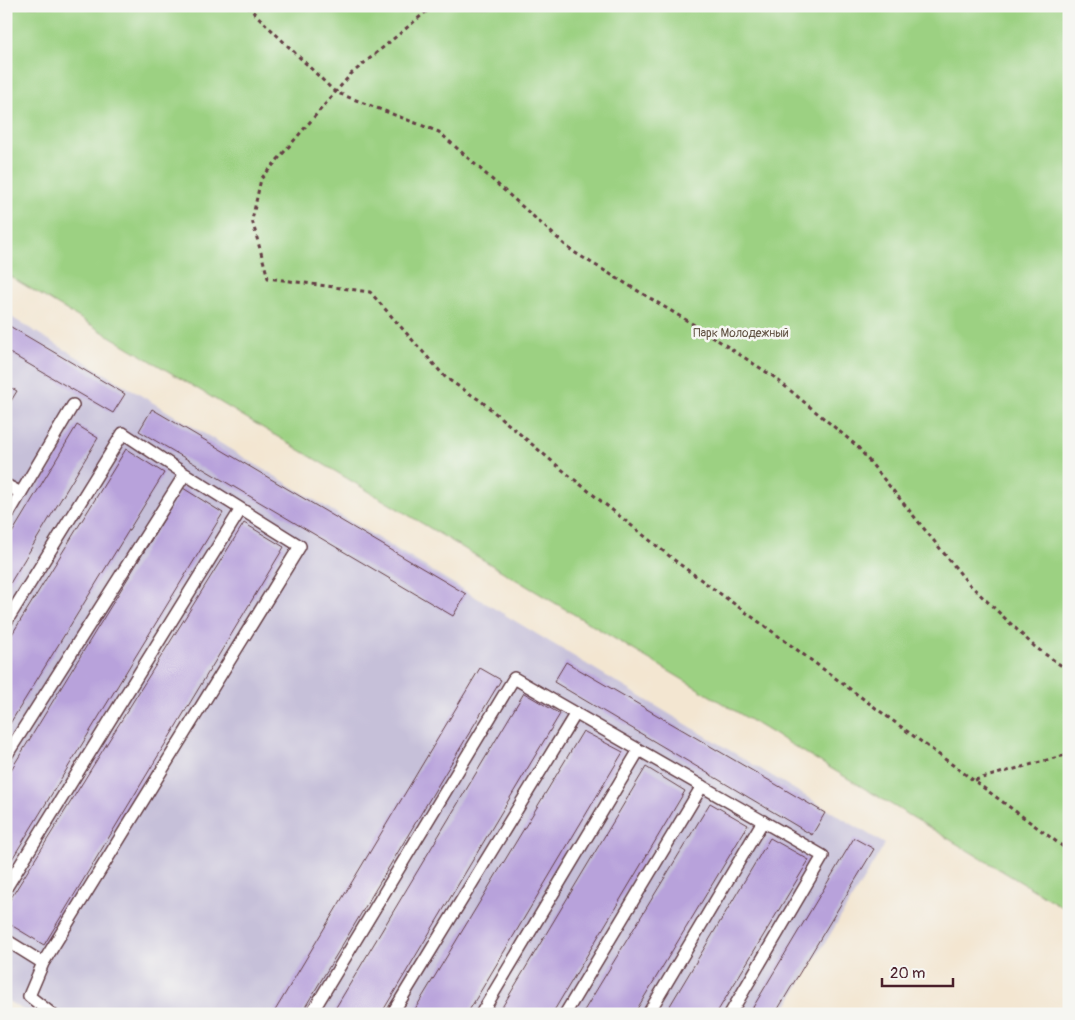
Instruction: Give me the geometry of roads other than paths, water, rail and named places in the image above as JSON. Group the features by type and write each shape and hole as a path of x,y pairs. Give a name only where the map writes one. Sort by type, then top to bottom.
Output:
{"lane":[{"path":"6,518 73,405"},
{"path":"6,622 123,433 300,546 43,963 29,996 52,1014"},
{"path":"6,756 185,474"},
{"path":"6,485 21,493"},
{"path":"6,888 241,509"},
{"path":"311,1014 514,678 823,856 730,1014"},
{"path":"392,1014 576,714"},
{"path":"481,1014 639,750"},
{"path":"565,1014 702,786"},
{"path":"648,1014 763,821"},
{"path":"6,940 43,963"}],"park label":[{"name":"Парк Молодежный","path":"741,333"}]}
